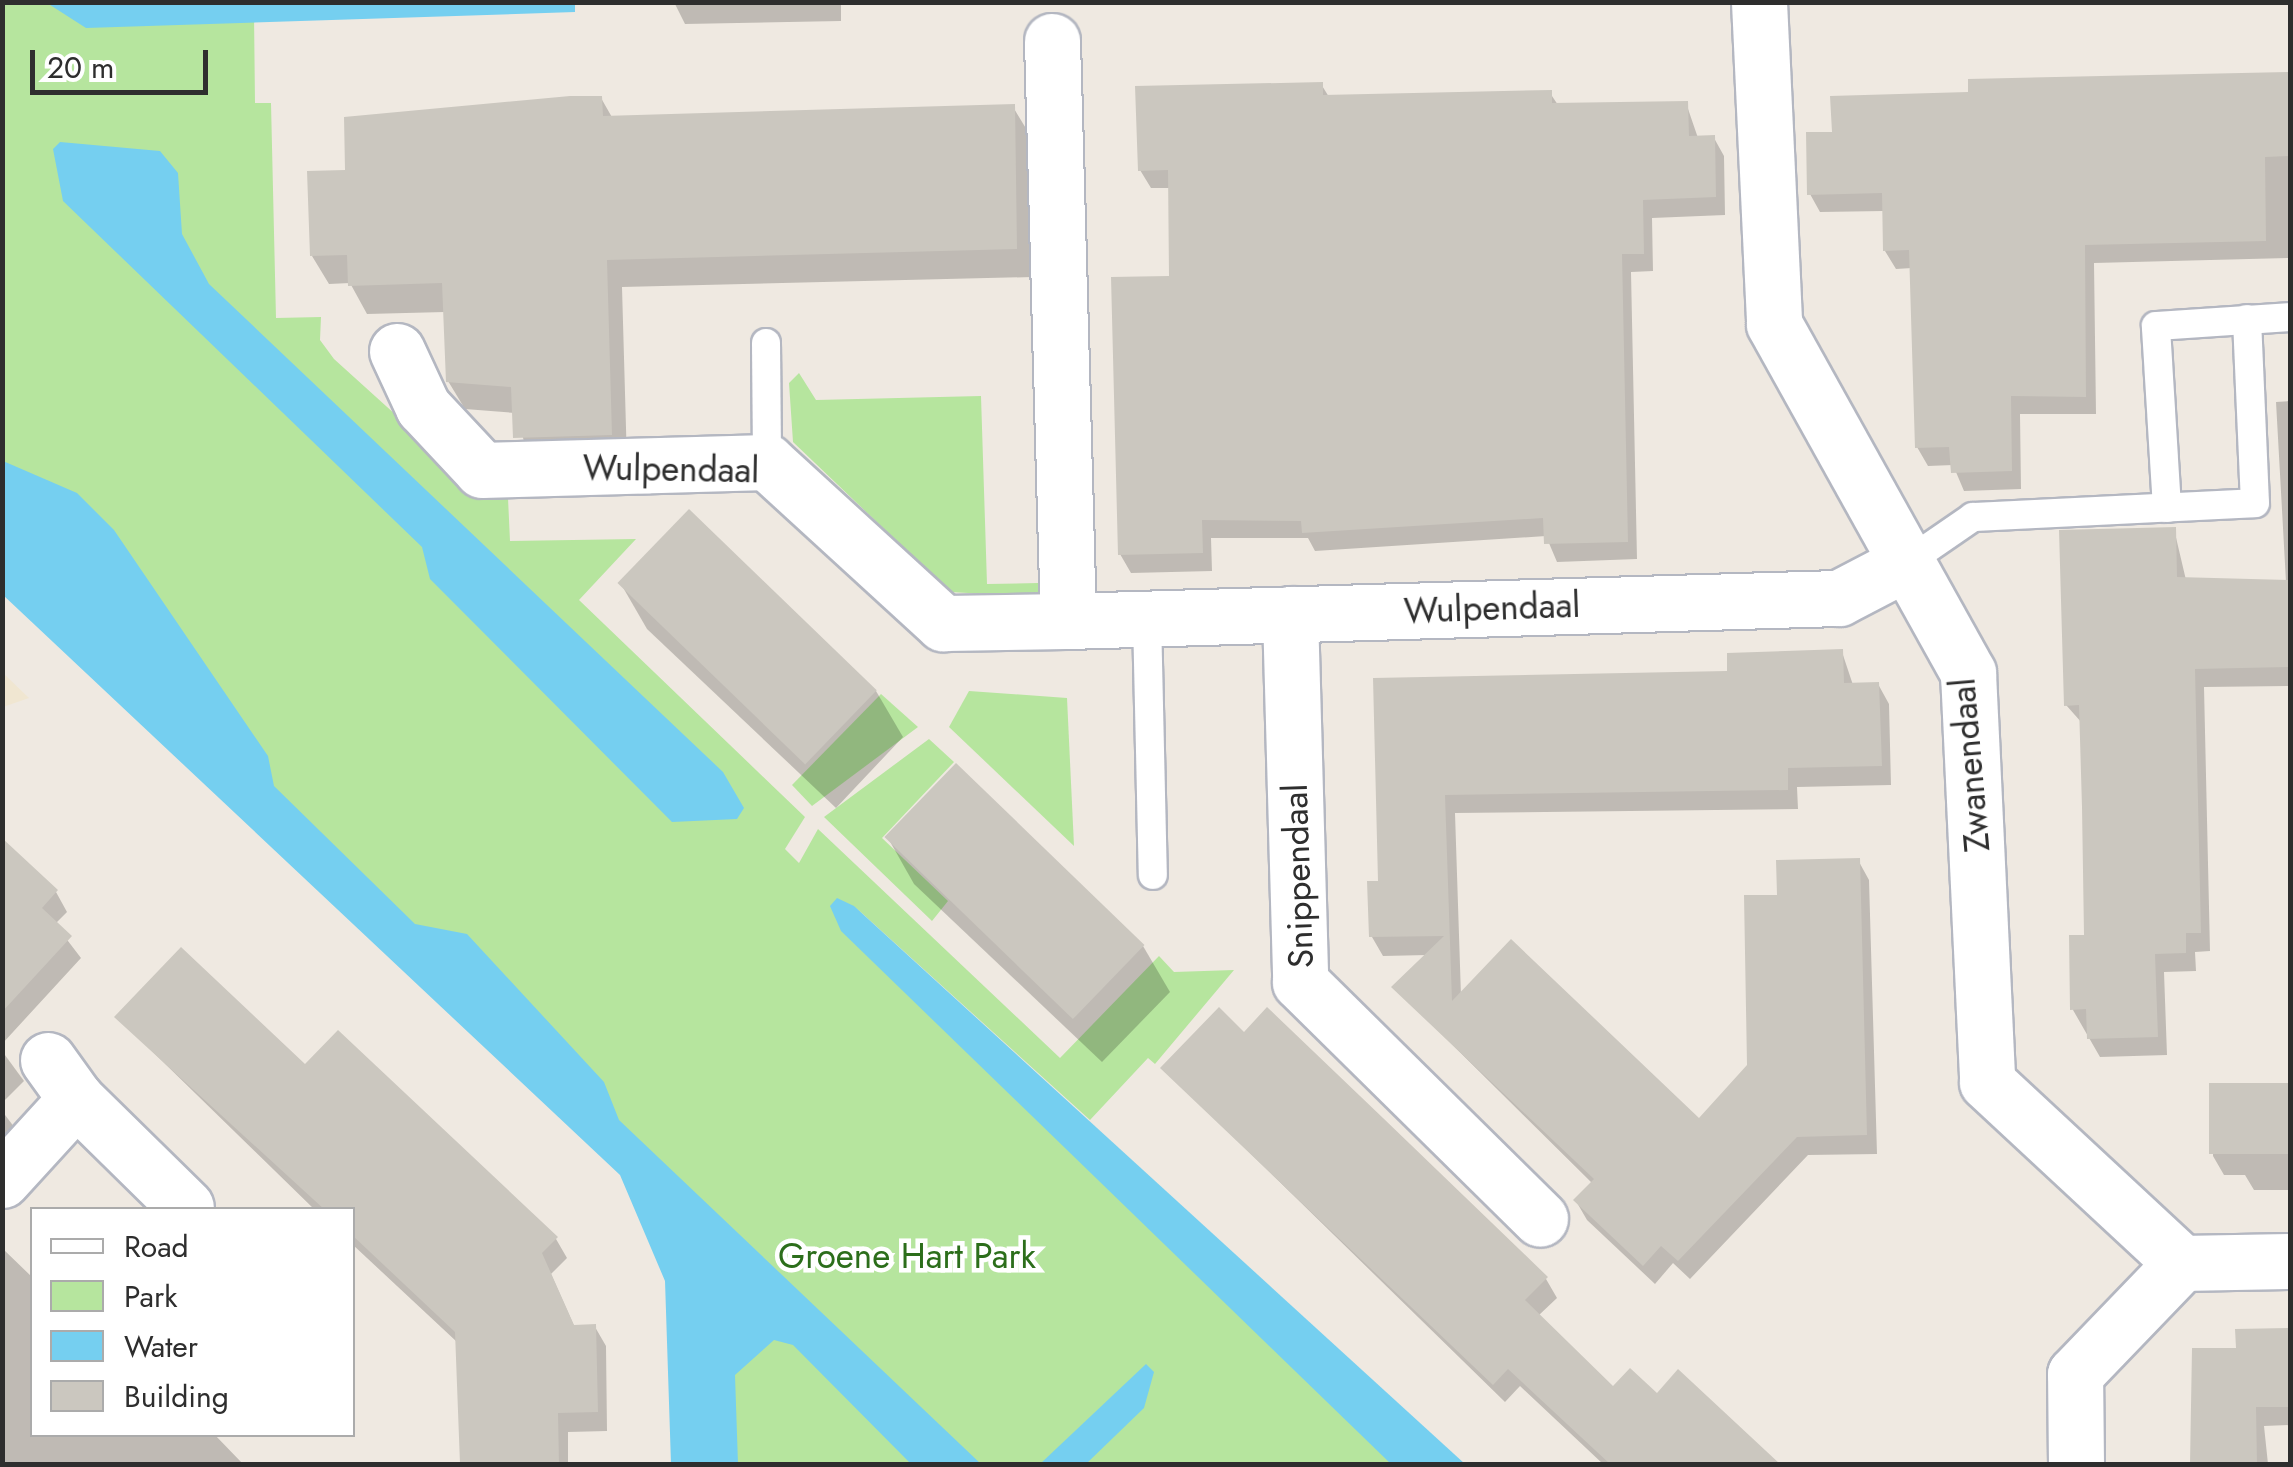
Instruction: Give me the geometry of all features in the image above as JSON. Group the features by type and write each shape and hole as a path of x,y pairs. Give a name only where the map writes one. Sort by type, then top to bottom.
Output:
{"street":[{"name":"Zwanendaal","path":"1758,2 1774,324 1968,673 1987,1082 2182,1263"},
{"path":"1052,41 1068,621"},
{"name":"Wulpendaal","path":"397,351 424,407 482,470 767,462 942,624 1839,598 1906,562"},
{"name":"Snippendaal","path":"1290,614 1300,982 1540,1219"},
{"path":"2,1180 62,1080 186,1207"},
{"path":"2076,1464 2075,1374 2182,1263 2290,1261"}],"lane":[{"path":"2166,508 2156,326 2290,317"},
{"path":"1906,562 1974,517 2255,503 2246,319"},
{"path":"766,343 767,462"},
{"path":"1147,618 1153,875"}],"shaded area":[{"path":"3,673 29,698 3,707"}],"green space":[{"name":"Groene Hart Park","path":"2,3 433,3 254,14 255,103 271,103 276,318 321,317 320,340 334,359 480,491 508,498 510,541 636,539 579,600 805,817 785,849 799,863 818,829 1060,1058 1159,956 1174,972 1234,970 1155,1064 1148,1058 1090,1120 854,906 1417,1464 703,1464 698,1229 3,567"},
{"path":"799,373 816,400 981,396 987,584 1039,583 1038,597 950,592 793,442 789,383"},
{"path":"969,691 1067,698 1074,846 949,727"},
{"path":"881,694 918,727 812,806 792,785"},
{"path":"929,739 954,762 882,838 948,901 932,921 824,817"}],"water":[{"path":"47,3 575,3 575,12 86,28"},
{"path":"60,142 160,151 178,173 182,234 209,284 723,772 744,808 737,819 672,822 430,579 422,547 63,201 53,149"},
{"path":"3,461 77,493 114,530 268,756 274,786 415,924 467,934 604,1082 619,1120 981,1464 911,1464 793,1345 774,1340 735,1375 738,1464 671,1464 665,1281 620,1175 3,595"},
{"path":"837,898 854,906 1465,1464 1391,1464 841,931 830,906"},
{"path":"1146,1364 1154,1372 1144,1408 1086,1464 1040,1464"}],"building":[{"path":"2290,72 2290,156 2265,157 2266,241 2085,245 2086,397 2011,396 2012,471 1951,473 1949,447 1915,448 1909,250 1883,251 1882,193 1807,195 1806,132 1832,132 1830,96 1968,92 1968,79"},
{"path":"1323,82 1323,95 1552,90 1552,103 1688,101 1689,136 1715,135 1716,197 1643,200 1644,254 1622,254 1628,542 1544,544 1543,518 1302,533 1301,521 1202,520 1203,553 1118,555 1111,277 1169,276 1168,170 1138,171 1135,86"},
{"path":"602,96 603,116 1015,104 1017,249 607,260 612,435 513,438 511,387 446,382 442,283 348,286 347,255 310,256 307,171 345,170 344,117"},
{"path":"689,509 877,690 805,764 617,583"},
{"path":"2176,527 2177,577 2290,580 2290,667 2195,669 2201,933 2186,933 2186,953 2155,954 2158,1037 2087,1039 2086,1009 2070,1010 2069,935 2084,935 2082,807 2079,705 2064,706 2059,530"},
{"path":"1843,649 1844,683 1879,682 1882,766 1788,768 1788,790 1445,795 1452,1001 1511,939 1699,1118 1747,1065 1744,895 1777,895 1776,860 1860,858 1867,1135 1797,1137 1678,1261 1661,1246 1643,1266 1573,1200 1594,1179 1391,987 1444,936 1369,937 1367,881 1378,881 1373,678 1727,671 1727,653"},
{"path":"956,763 1144,945 1073,1019 884,837"},
{"path":"2,838 58,890 42,908 72,936 2,1012"},
{"path":"181,947 305,1064 338,1030 558,1237 542,1253 574,1325 596,1324 598,1412 558,1413 559,1464 460,1464 455,1332 355,1238 355,1207 322,1207 114,1017"},
{"path":"1219,1007 1244,1032 1267,1007 1383,1118 1548,1277 1525,1300 1613,1386 1630,1368 1657,1393 1678,1369 1780,1464 1610,1464 1508,1369 1493,1385 1160,1068"},
{"path":"2209,1083 2290,1083 2290,1154 2209,1154"},
{"path":"2290,1328 2290,1407 2256,1407 2257,1464 2190,1464 2192,1348 2236,1348 2235,1329"}]}
